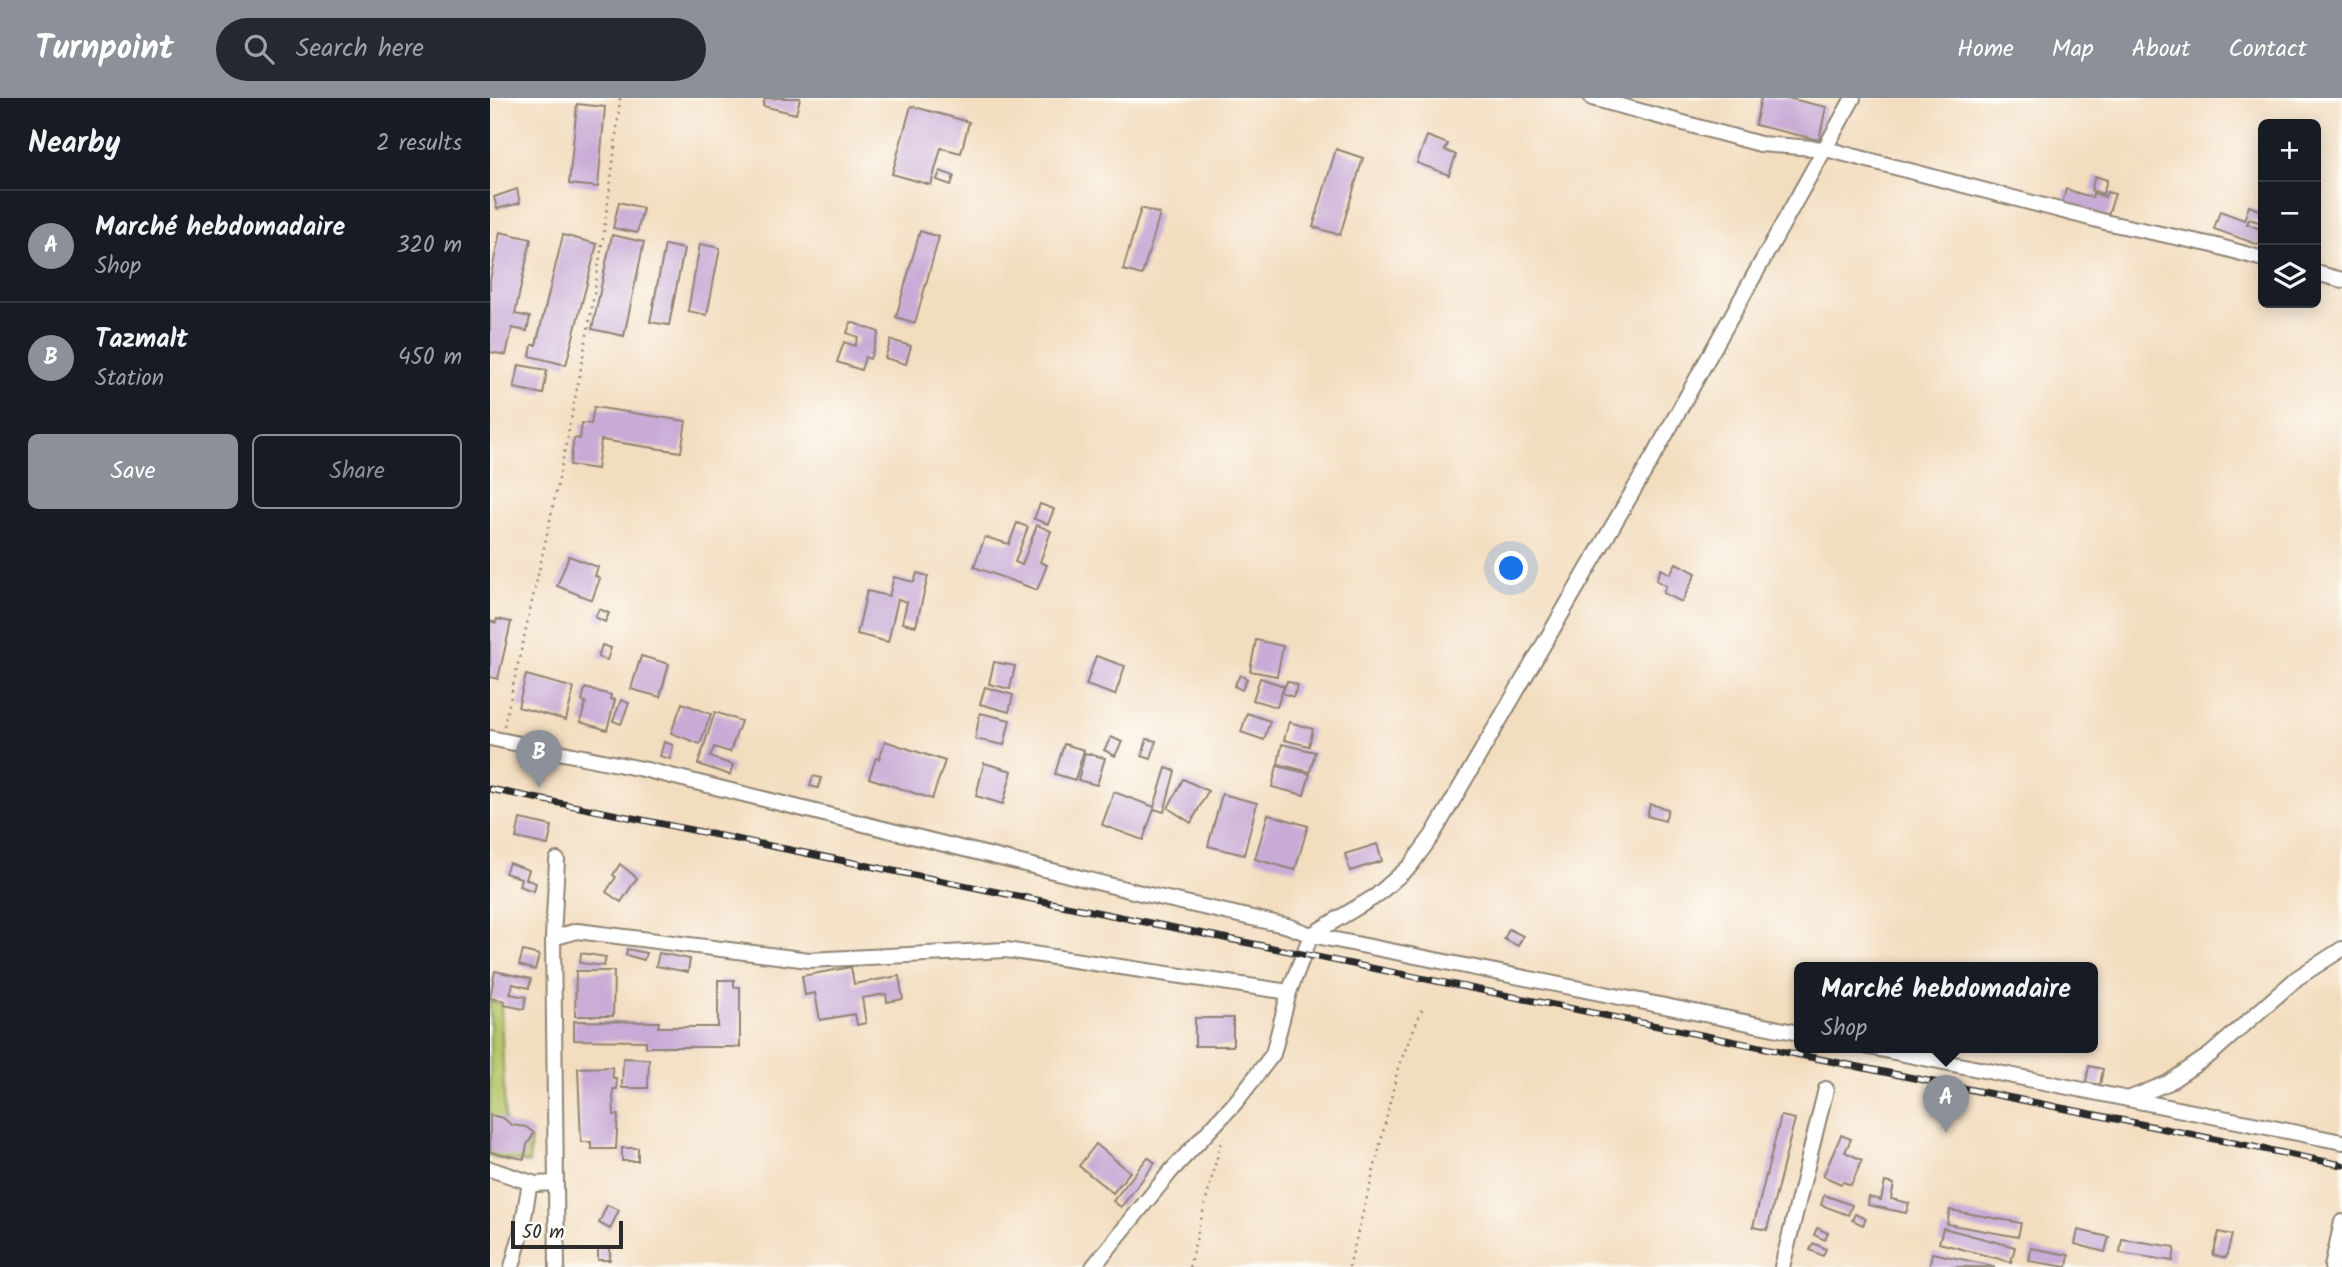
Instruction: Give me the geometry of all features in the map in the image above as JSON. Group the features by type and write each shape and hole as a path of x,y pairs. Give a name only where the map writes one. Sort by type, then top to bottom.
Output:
{"street":[{"path":"1592,98 1760,144 1826,149 2109,223 2258,257"},
{"path":"1093,1267 1171,1171 1222,1116 1273,1054 1289,992 1311,935 1376,896 1410,866 1432,836 1663,438 1853,98"},
{"path":"2321,274 2342,280"},
{"path":"495,739 646,770 1145,894 1289,926 1311,935 1794,1032"},
{"path":"557,860 553,938 557,1267"},
{"path":"553,938 577,931 809,960 1006,950 1289,992"},
{"path":"2128,1100 2168,1083 2211,1054 2297,978 2342,949"},
{"path":"1898,1053 2342,1142"},
{"path":"1782,1267 1826,1089"},
{"path":"490,1169 530,1182 556,1183"},
{"path":"512,1267 530,1182"},
{"path":"2332,1267 2342,1223"}],"path":[{"path":"495,739 571,429 612,187 620,98"},
{"path":"1349,1267 1398,1068 1422,1009"},
{"path":"1189,1267 1222,1146 1222,1116"}],"green space":[{"path":"490,1001 501,1004 505,1127 531,1138 529,1163 490,1157"}],"building":[{"path":"765,98 800,98 796,114 763,106"},
{"path":"1761,98 1787,98 1826,107 1819,140 1755,125"},
{"path":"577,104 605,107 598,187 569,184"},
{"path":"911,106 969,122 961,153 941,148 931,185 892,174"},
{"path":"1427,136 1448,144 1445,150 1456,155 1449,175 1417,163"},
{"path":"1336,149 1363,158 1340,235 1313,227"},
{"path":"940,171 954,176 951,185 937,180"},
{"path":"2095,176 2107,180 2103,194 2091,190"},
{"path":"517,189 520,203 497,209 494,197"},
{"path":"2066,189 2092,198 2093,193 2105,197 2107,192 2115,194 2107,218 2062,203"},
{"path":"619,202 643,208 637,233 613,228"},
{"path":"2249,206 2258,210 2258,222 2249,219 2247,224 2258,228 2258,245 2214,229 2220,211 2244,220"},
{"path":"1141,208 1160,214 1142,275 1123,270"},
{"path":"920,231 939,237 915,323 896,317"},
{"path":"500,232 531,239 515,314 530,317 527,331 512,328 506,355 490,352 490,280"},
{"path":"563,235 597,244 566,365 530,356 532,345 536,345"},
{"path":"612,235 644,242 624,336 592,329"},
{"path":"700,244 720,248 707,315 688,311"},
{"path":"665,245 684,249 669,325 650,322"},
{"path":"851,322 879,332 870,359 865,357 861,370 837,362 844,342 855,346 858,337 847,333"},
{"path":"891,340 911,346 906,364 885,358"},
{"path":"519,365 547,370 543,394 514,388"},
{"path":"594,407 686,421 681,452 601,440 597,469 570,465 574,438 580,439 582,423 591,424"},
{"path":"1040,504 1054,509 1048,524 1034,519"},
{"path":"1017,523 1028,527 1015,562 1022,565 1037,525 1051,531 1040,562 1047,565 1037,590 974,567 985,537 1009,544"},
{"path":"569,556 598,567 595,576 600,578 592,600 557,586"},
{"path":"1676,563 1696,573 1682,602 1663,593 1666,586 1656,580 1661,569 1670,574"},
{"path":"917,573 928,576 916,626 902,623 907,602 898,599 888,642 857,634 867,591 889,596 894,577 914,582"},
{"path":"599,609 609,613 605,622 595,617"},
{"path":"497,619 511,622 498,679 490,677 490,621 496,623"},
{"path":"1256,640 1283,646 1277,676 1250,671"},
{"path":"602,645 611,648 607,660 598,657"},
{"path":"641,656 669,664 660,697 631,689"},
{"path":"1096,656 1125,666 1115,695 1086,685"},
{"path":"994,662 1015,666 1010,689 989,684"},
{"path":"526,675 574,688 566,720 518,707"},
{"path":"1240,675 1247,679 1242,690 1234,686"},
{"path":"1260,678 1284,686 1277,707 1253,700"},
{"path":"1287,681 1298,685 1293,697 1282,693"},
{"path":"985,687 1013,695 1009,712 980,704"},
{"path":"585,688 611,695 610,699 615,700 607,730 580,722 586,702 582,701"},
{"path":"621,700 629,703 621,724 613,721"},
{"path":"682,703 711,714 700,744 671,733"},
{"path":"715,712 741,721 730,752 714,747 710,757 733,765 730,775 698,764"},
{"path":"980,713 1010,720 1004,745 975,739"},
{"path":"1247,713 1270,721 1264,740 1241,732"},
{"path":"1289,722 1313,729 1309,746 1284,740"},
{"path":"1111,737 1122,742 1115,756 1104,750"},
{"path":"1147,739 1156,741 1151,759 1142,756"},
{"path":"885,741 945,761 932,799 869,778"},
{"path":"664,742 673,745 670,759 660,756"},
{"path":"1064,744 1084,750 1075,780 1055,774"},
{"path":"1282,744 1315,752 1310,772 1278,764"},
{"path":"1085,753 1105,758 1097,785 1078,780"},
{"path":"984,763 1012,771 1003,804 976,796"},
{"path":"1277,766 1310,774 1304,795 1272,787"},
{"path":"1166,768 1175,771 1164,812 1154,809 1143,840 1102,825 1114,792 1154,807"},
{"path":"813,776 821,778 818,788 810,786"},
{"path":"1183,779 1208,791 1191,823 1168,808"},
{"path":"1222,794 1257,803 1244,855 1208,846"},
{"path":"1650,804 1668,809 1665,821 1647,816"},
{"path":"1268,814 1308,826 1295,870 1255,859"},
{"path":"520,819 552,826 548,845 516,838"},
{"path":"1377,844 1382,861 1350,871 1345,854"},
{"path":"509,863 529,870 526,879 536,883 534,891 519,886 521,878 505,873"},
{"path":"620,864 637,878 621,902 606,892 616,877 613,875"},
{"path":"1509,929 1523,936 1518,946 1504,939"},
{"path":"627,949 646,953 644,960 626,955"},
{"path":"523,951 539,955 535,970 519,965"},
{"path":"581,953 606,957 604,966 580,963"},
{"path":"659,953 690,959 688,972 656,966"},
{"path":"851,967 854,984 899,976 903,999 887,1002 886,994 862,998 866,1023 857,1025 855,1014 820,1020 815,993 805,995 802,976"},
{"path":"495,971 531,979 529,988 513,984 510,994 526,997 524,1009 504,1005 505,1001 490,998"},
{"path":"576,971 614,971 613,1016 575,1016"},
{"path":"718,980 734,980 734,987 740,987 740,1047 646,1047 646,1041 574,1040 574,1021 659,1022 658,1027 718,1027"},
{"path":"1195,1018 1233,1018 1233,1046 1195,1046"},
{"path":"623,1058 649,1059 648,1088 622,1088"},
{"path":"2089,1066 2103,1069 2100,1085 2086,1082"},
{"path":"612,1067 617,1089 613,1089 614,1115 618,1115 616,1149 591,1149 591,1142 581,1142 578,1068"},
{"path":"490,1115 503,1118 512,1125 526,1127 534,1133 527,1145 524,1159 490,1152"},
{"path":"1781,1116 1795,1119 1767,1230 1753,1227"},
{"path":"1841,1135 1851,1139 1845,1152 1862,1160 1851,1185 1843,1182 1841,1184 1823,1176"},
{"path":"1096,1144 1130,1172 1113,1193 1079,1166"},
{"path":"622,1148 638,1148 638,1161 622,1161"},
{"path":"1148,1157 1155,1163 1121,1207 1113,1201"},
{"path":"1885,1182 1894,1184 1891,1199 1909,1203 1906,1213 1868,1205 1869,1197 1881,1200"},
{"path":"1824,1195 1852,1205 1848,1215 1821,1205"},
{"path":"607,1205 619,1210 610,1229 599,1223"},
{"path":"1950,1210 2021,1223 2018,1237 1947,1224"},
{"path":"1855,1214 1866,1219 1863,1225 1852,1220"},
{"path":"1817,1228 1828,1233 1825,1240 1814,1235"},
{"path":"1943,1228 2015,1247 2011,1262 1939,1243"},
{"path":"2078,1230 2109,1237 2105,1252 2075,1244"},
{"path":"2219,1232 2232,1235 2226,1258 2213,1255"},
{"path":"2122,1239 2175,1247 2173,1261 2120,1253"},
{"path":"1813,1243 1826,1249 1823,1256 1810,1250"},
{"path":"610,1248 610,1260 598,1260 598,1249"},
{"path":"2031,1248 2069,1255 2067,1267 2029,1261"},
{"path":"1932,1253 1994,1266 1994,1267 1929,1267"}],"railway":[{"path":"490,789 2342,1165"}],"place":[{"name":"Tazmalt","path":"539,788"},
{"name":"Marché hebdomadaire","path":"1946,1133"}]}
